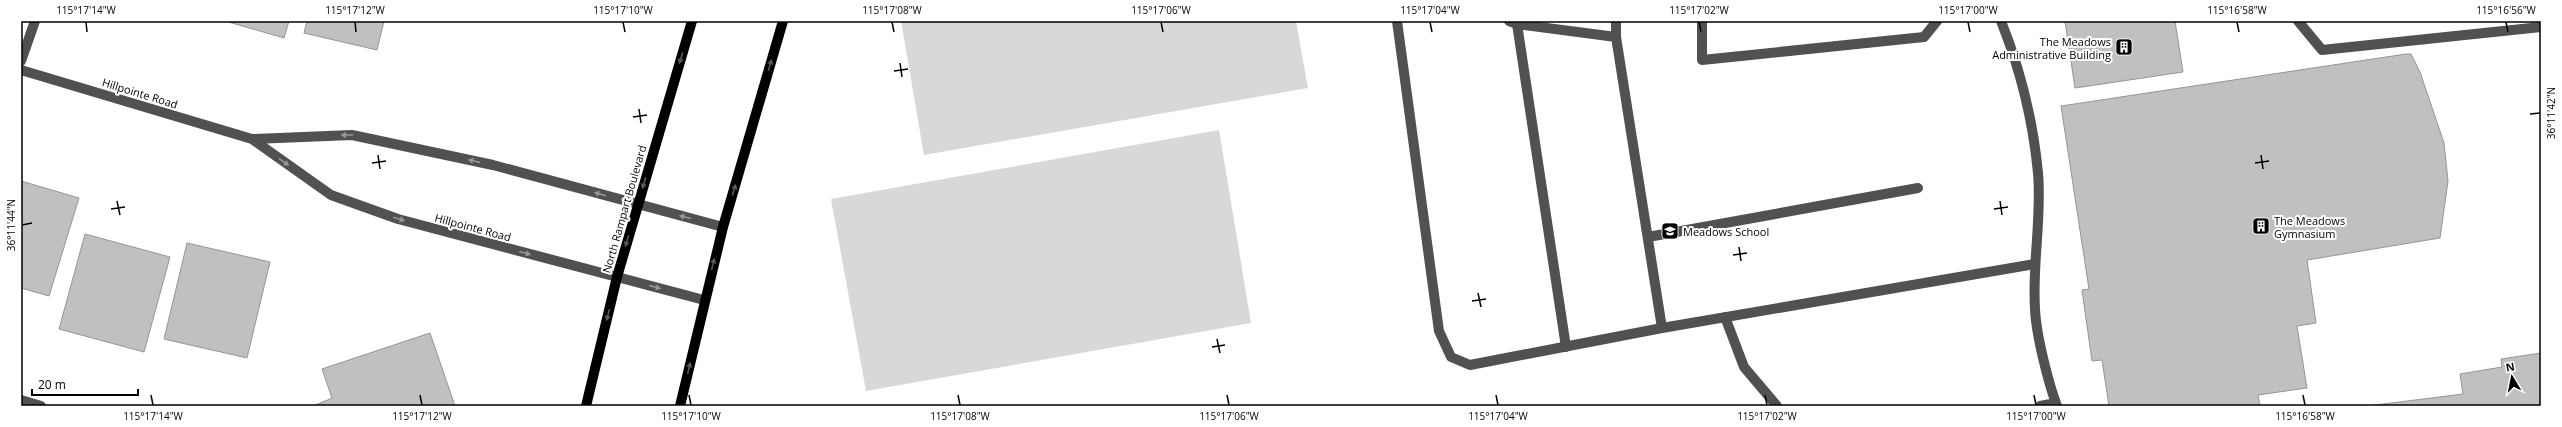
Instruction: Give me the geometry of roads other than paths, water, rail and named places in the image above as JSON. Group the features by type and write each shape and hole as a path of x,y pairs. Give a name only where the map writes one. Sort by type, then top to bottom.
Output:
{"main road":[{"name":"North Rampart Boulevard","path":"586,406 617,277 692,21"},
{"path":"680,406 704,300 723,227 783,21"}],"street":[{"path":"21,61 35,21"},
{"path":"1397,21 1439,331 1451,357 1470,365 1662,328 2035,264"},
{"path":"1616,21 1616,37 1662,328"},
{"path":"1702,21 1702,60 1924,37 1938,21"},
{"path":"2001,21 2014,56 2029,106 2038,174 2035,310 2051,387 2057,405 2040,406"},
{"path":"2298,21 2322,50 2541,27"},
{"path":"1566,347 1513,23 1616,37"},
{"name":"Hillpointe Road","path":"21,70 252,139 331,195 398,219 704,300"},
{"name":"Hillpointe Road","path":"252,139 352,135 493,165 723,227"},
{"path":"1648,237 1918,188"},
{"path":"1725,317 1744,367 1777,406"},
{"path":"21,400 41,406"}],"place":[{"name":"The Meadows Administrative Building","path":"2124,47"},
{"name":"The Meadows Gymnasium","path":"2261,226"},
{"name":"Meadows School","path":"1670,231"}]}
